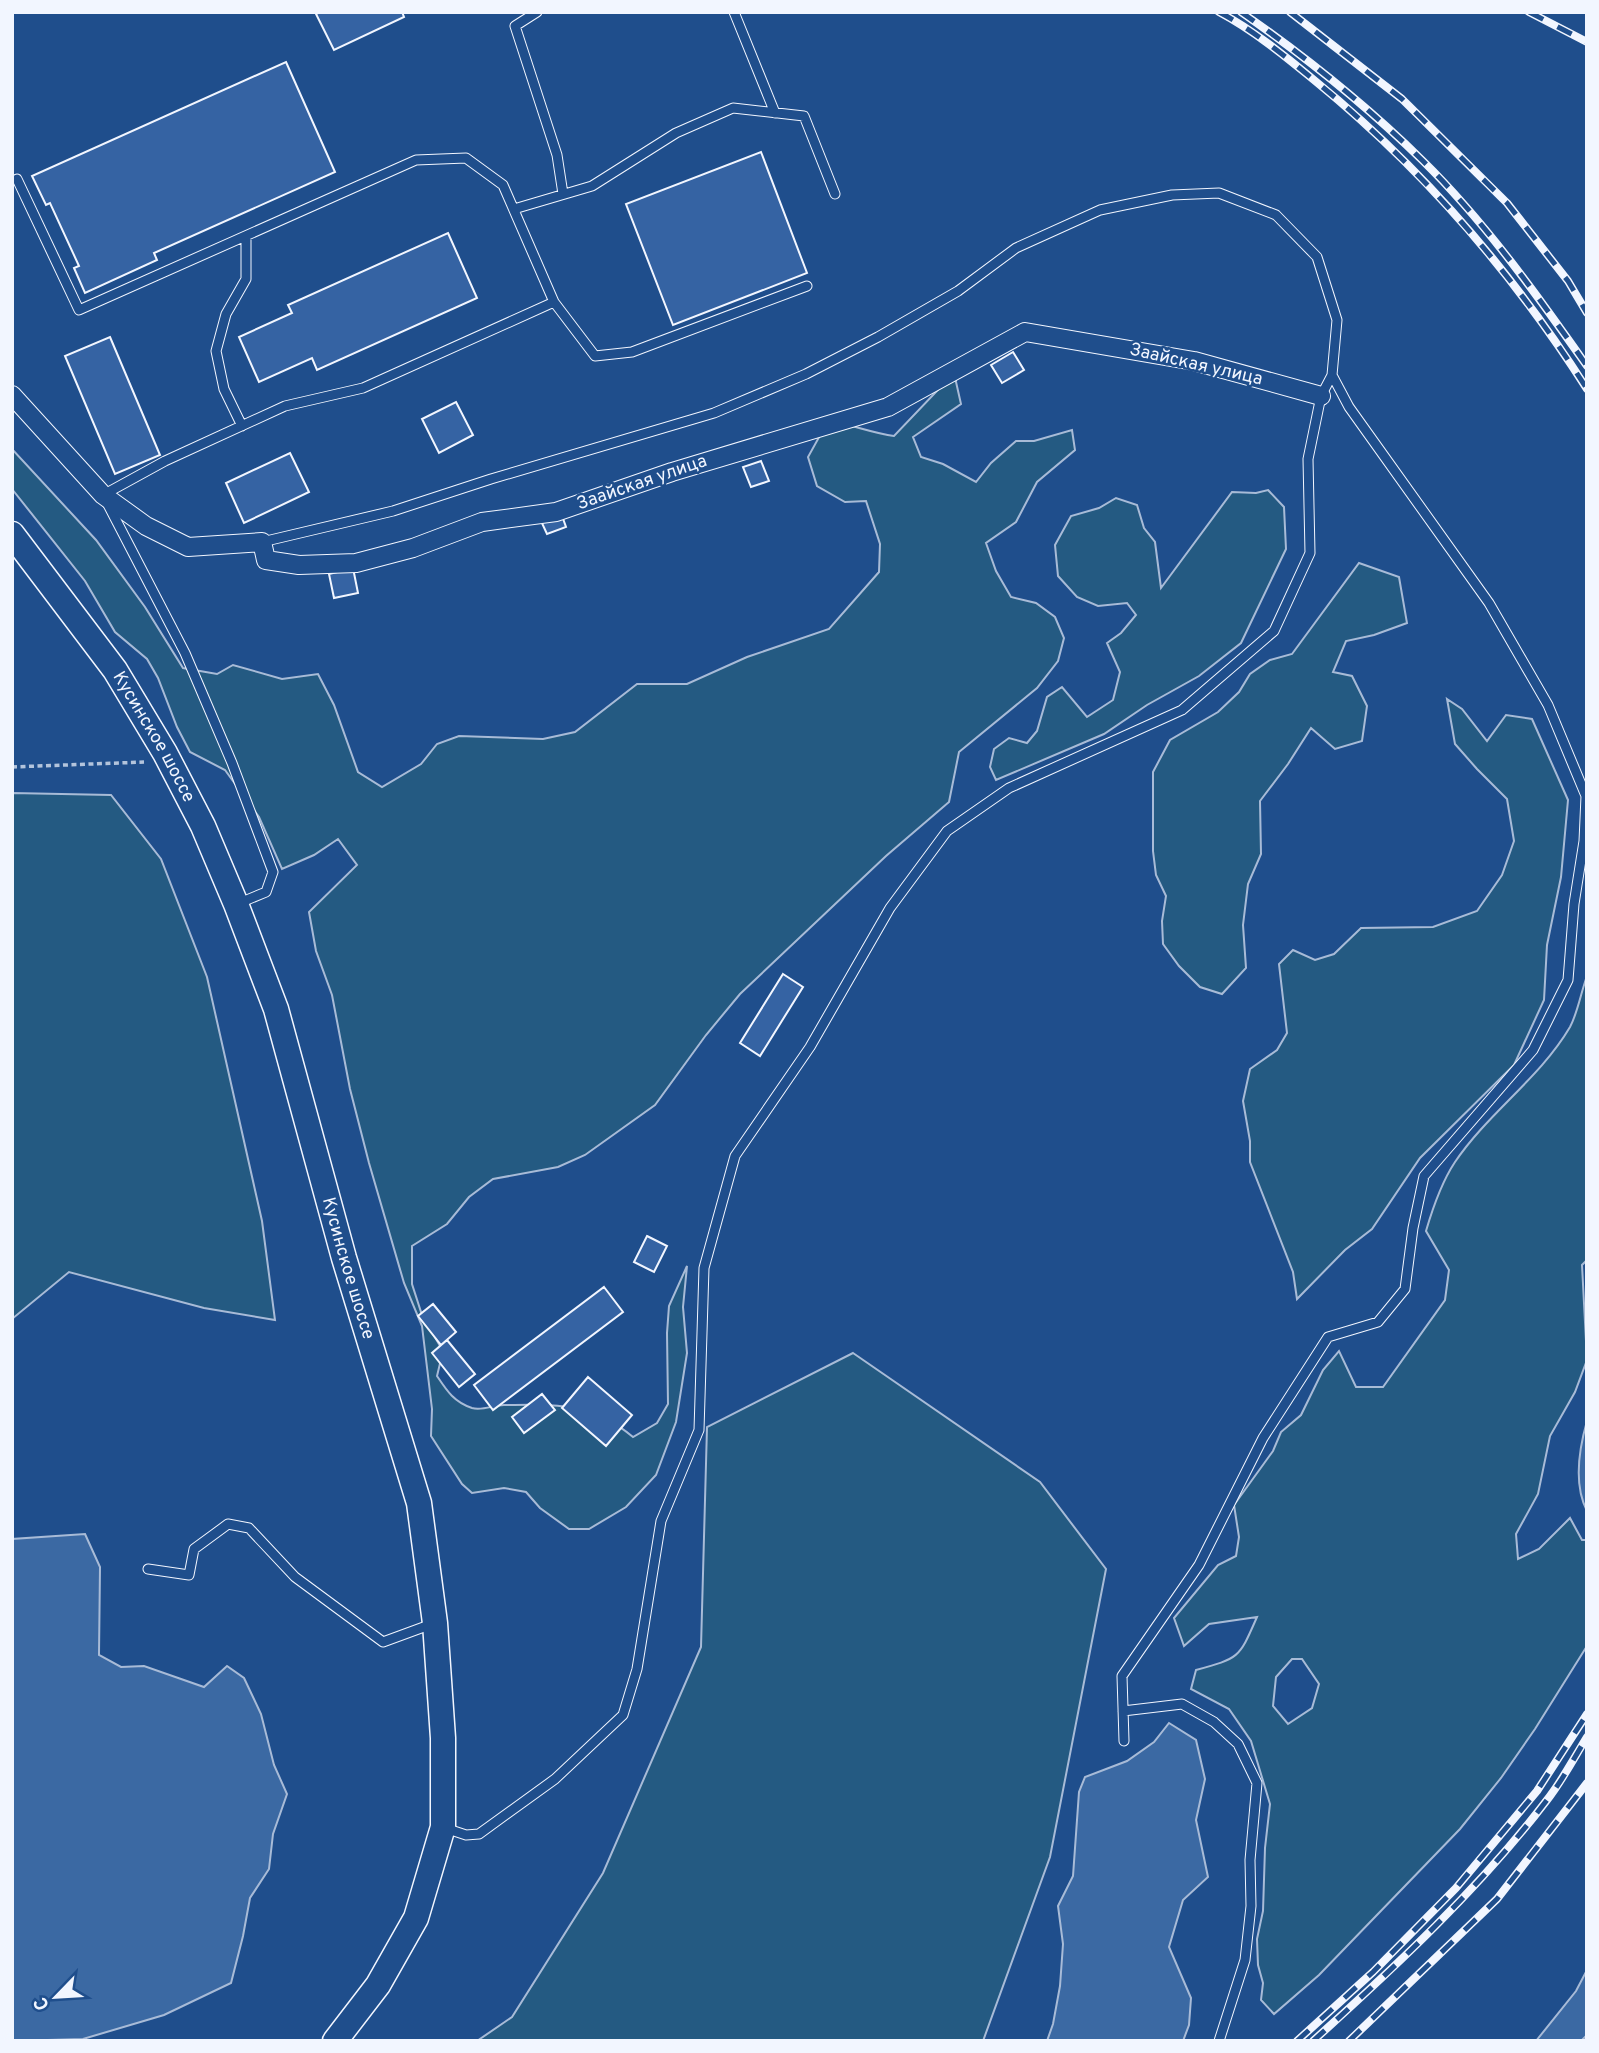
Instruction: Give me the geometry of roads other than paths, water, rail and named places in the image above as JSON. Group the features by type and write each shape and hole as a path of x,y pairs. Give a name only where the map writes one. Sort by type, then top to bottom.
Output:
{"main road":[{"name":"Кусинское шоссе","path":"12,534 115,670 165,753 203,826 236,904 276,1009 344,1258 418,1503 435,1623 443,1738 443,1827 416,1918 378,1985 335,2041"}],"street":[{"name":"Заайская улица","path":"262,542 266,560 299,565 356,563 413,548 482,522 556,512 671,472 888,407 1024,331 1194,361 1321,396"},
{"path":"12,395 103,495 146,526 188,547 262,542"}],"lane":[{"path":"537,12 514,26 557,155 563,194"},
{"path":"734,12 775,113"},
{"path":"514,209 592,186 676,133 733,108 804,116 835,194"},
{"path":"17,178 79,310 416,160 466,158 503,186 555,302 595,356 632,352 807,286"},
{"path":"262,542 393,511 714,413 806,374 878,337 958,291 1016,248 1100,210 1172,195 1219,193 1276,215 1317,257 1337,320 1332,375 1321,396 1308,459 1310,552 1274,631 1182,710 1009,788 947,831 890,908 810,1047 735,1156 704,1268 699,1430 661,1521 637,1669 623,1715 555,1779 479,1834 466,1835 443,1827"},
{"path":"242,426 224,389 216,351 226,314 246,279 246,236"},
{"path":"236,904 266,892 273,872 232,762 184,653 103,495 164,461 285,406 363,388 555,302"},
{"path":"1124,1741 1122,1676 1199,1565 1263,1438 1328,1337 1378,1322 1405,1289 1413,1228 1424,1176 1532,1050 1568,980 1574,904 1584,841 1586,796 1548,705 1489,603 1349,407 1332,375"},
{"path":"148,1569 189,1574 194,1549 228,1524 249,1528 295,1577 383,1642 435,1623"},
{"path":"1123,1711 1182,1704 1214,1722 1238,1744 1257,1783 1250,1860 1251,1906 1245,1960 1219,2041"}],"railway":[{"path":"1219,12 1256,35 1314,80 1353,113 1428,185 1528,304 1587,389"},
{"path":"1241,12 1335,83 1380,121 1446,184 1489,234 1587,366"},
{"path":"1290,12 1402,99 1507,203 1568,281 1587,313"},
{"path":"1529,12 1587,42"},
{"path":"1297,2041 1373,1972 1456,1888 1537,1791 1587,1714"},
{"path":"1313,2041 1406,1955 1493,1865 1552,1793 1587,1737"},
{"path":"1349,2041 1497,1899 1587,1783"}]}
